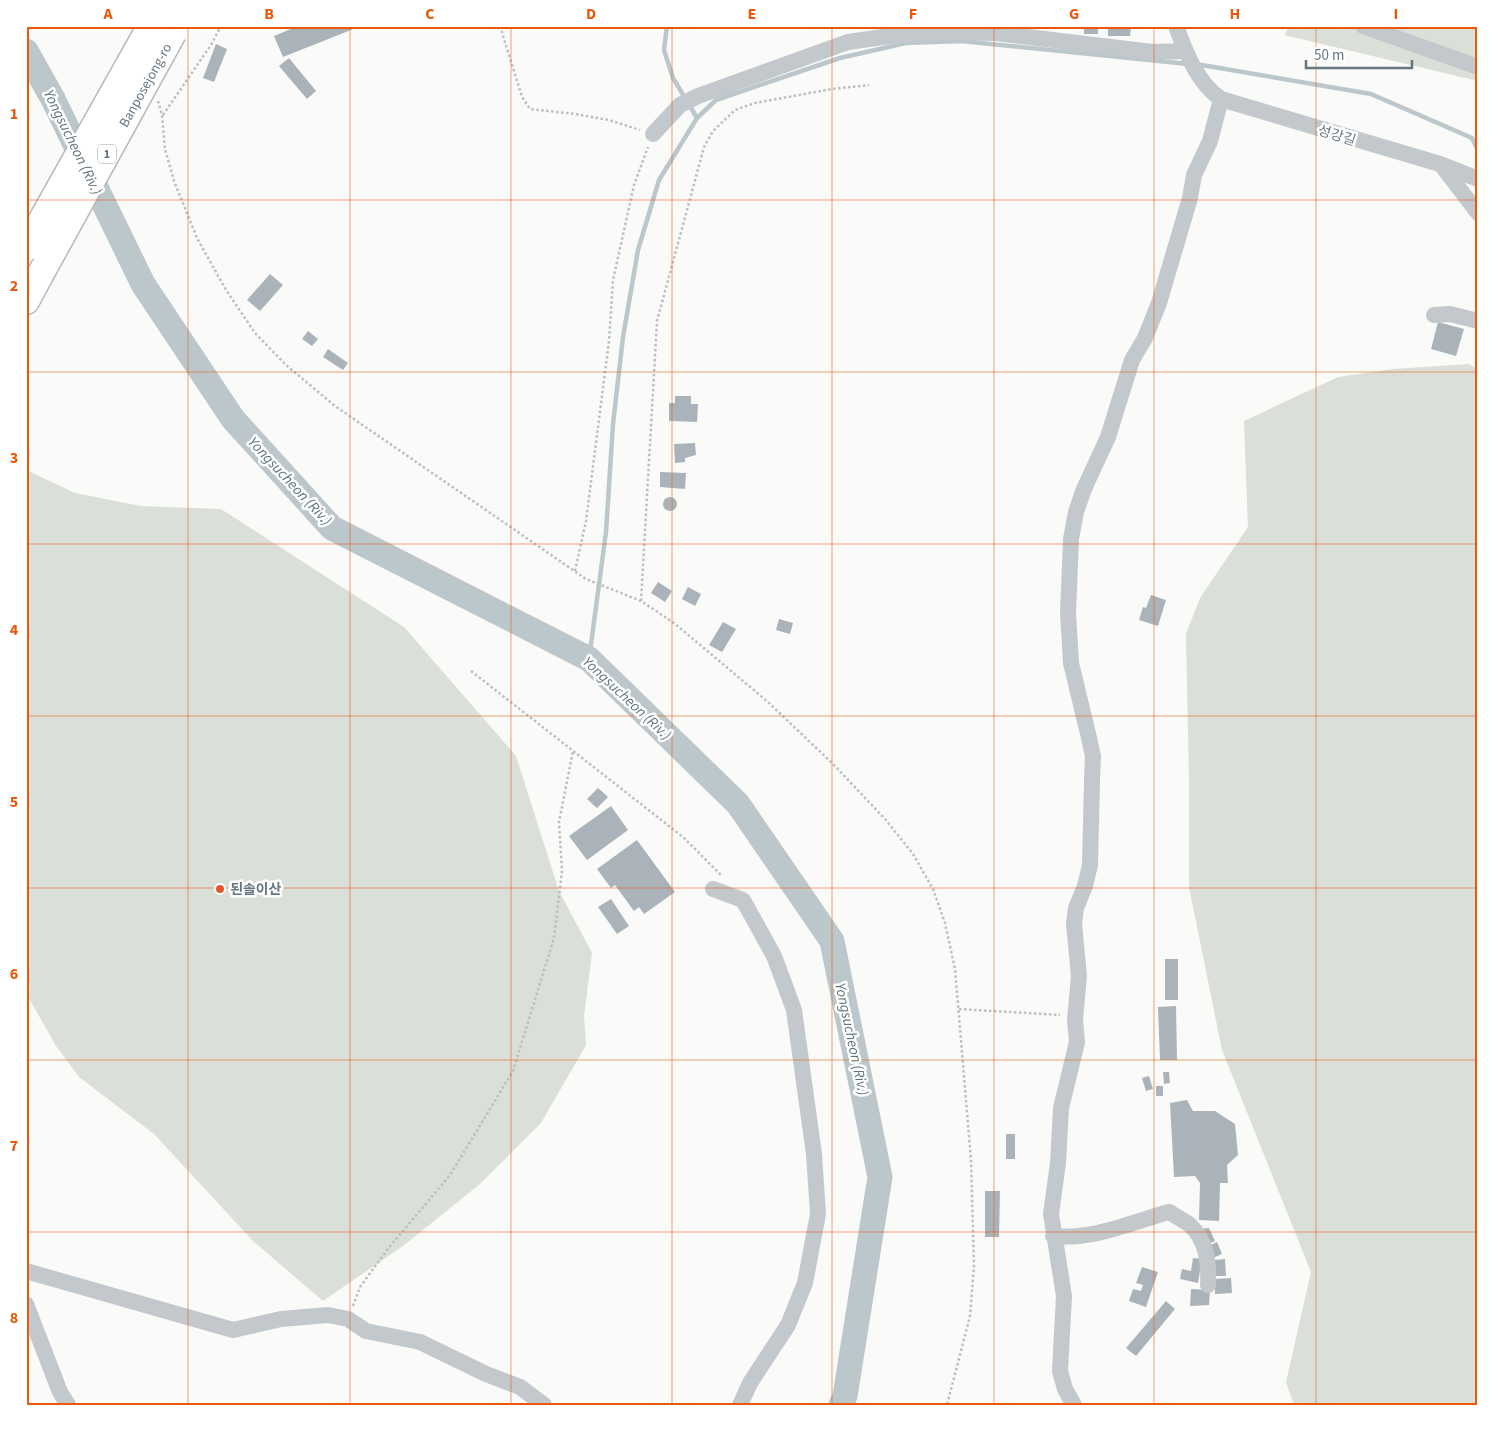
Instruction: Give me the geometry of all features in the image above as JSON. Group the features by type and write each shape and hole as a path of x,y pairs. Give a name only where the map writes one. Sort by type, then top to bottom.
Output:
{"highway":[{"name":"Banposejong-ro","path":"26,248 162,29"},
{"name":"Banposejong-ro","path":"26,302 162,29"}],"street":[{"path":"653,134 680,105 698,96 848,42 904,34 996,33 1152,52 1186,53 1176,26"},
{"path":"1363,26 1478,67"},
{"name":"성강길","path":"1186,53 1202,80 1221,99 1440,164 1478,179"},
{"path":"1074,1405 1064,1389 1060,1371 1064,1296 1051,1214 1058,1163 1061,1108 1077,1042 1076,1016 1079,976 1074,924 1076,908 1085,886 1090,866 1092,756 1071,663 1068,613 1071,538 1076,512 1084,489 1108,437 1132,360 1145,338 1159,303 1183,224 1194,175 1210,141 1221,99"},
{"path":"1440,164 1478,212"},
{"path":"1434,315 1450,314 1478,322"},
{"path":"718,884 744,900 774,956 794,1010 814,1154 818,1214 805,1283 788,1325 750,1383 740,1405"},
{"path":"1053,1236 1070,1238 1099,1234 1169,1212 1190,1225 1200,1240 1209,1258 1208,1285"},
{"path":"26,1270 233,1330 281,1319 328,1315 348,1319 366,1331 420,1342 486,1374 520,1387 544,1405"},
{"path":"26,1304 60,1392 68,1405"}],"path":[{"path":"162,115 211,45 221,26"},
{"path":"500,26 522,97 530,109 608,120 653,134 634,185 613,280 609,341 586,521 575,571"},
{"path":"641,602 658,321 704,147 712,131 735,110 823,90 869,85"},
{"path":"157,96 162,115 165,149 174,182 198,238 226,290 256,333 286,365 335,406 586,579 634,598 674,623 768,702 833,764 886,819 913,854 933,889 945,924 955,969 971,1160 974,1266 970,1316 947,1405"},
{"path":"471,671 683,838 718,884"},
{"path":"348,1319 360,1287 387,1250 450,1175 513,1071 554,938 562,871 559,822 573,751"},
{"path":"959,1009 1076,1016"}],"shaded area":[{"path":"1290,26 1478,26 1478,81 1284,35"},
{"path":"1469,364 1478,370 1478,1405 1294,1405 1286,1382 1311,1272 1222,1050 1189,887 1186,634 1200,598 1248,527 1244,421 1338,377 1393,369"},
{"path":"26,470 75,493 141,506 221,509 404,627 516,756 559,891 592,953 584,1016 586,1045 541,1123 480,1184 403,1246 323,1301 253,1241 154,1134 79,1077 56,1046 26,993"}],"building":[{"path":"298,26 361,26 283,57 274,36"},
{"path":"1084,26 1098,26 1098,34 1084,34"},
{"path":"1108,26 1131,26 1130,36 1108,36"},
{"path":"216,44 227,49 214,82 203,78"},
{"path":"289,58 316,91 307,99 279,66"},
{"path":"270,274 283,285 260,311 247,300"},
{"path":"1438,322 1464,329 1456,356 1431,349"},
{"path":"308,331 318,339 312,346 302,339"},
{"path":"328,349 348,363 343,370 323,357"},
{"path":"675,396 691,396 691,404 698,404 697,422 669,421 669,403 675,403"},
{"path":"695,443 696,455 685,458 685,462 675,463 674,444"},
{"path":"660,472 686,473 685,489 660,487"},
{"path":"670,497 675,499 677,504 675,509 670,511 665,509 663,504 665,499"},
{"path":"658,582 672,591 665,602 651,593"},
{"path":"688,587 701,594 695,606 682,599"},
{"path":"1151,595 1166,600 1158,626 1139,620 1143,607 1146,608"},
{"path":"779,619 793,623 790,634 776,630"},
{"path":"723,622 736,629 722,652 709,645"},
{"path":"598,788 608,797 597,808 587,799"},
{"path":"611,806 628,830 587,860 569,836"},
{"path":"637,840 675,892 644,914 639,907 634,911 615,885 611,888 597,869"},
{"path":"611,899 629,926 617,934 598,907"},
{"path":"1165,959 1178,959 1178,1000 1165,1000"},
{"path":"1176,1006 1177,1060 1160,1060 1158,1007"},
{"path":"1163,1072 1169,1072 1170,1083 1164,1084"},
{"path":"1149,1076 1153,1089 1146,1091 1142,1078"},
{"path":"1156,1086 1163,1086 1163,1096 1156,1096"},
{"path":"1187,1100 1193,1111 1215,1111 1235,1124 1238,1155 1227,1165 1228,1183 1220,1183 1219,1221 1199,1220 1200,1183 1195,1176 1174,1177 1170,1103"},
{"path":"1006,1134 1015,1134 1015,1159 1006,1159"},
{"path":"985,1191 1000,1191 999,1237 985,1237"},
{"path":"1209,1228 1215,1241 1206,1245 1198,1229"},
{"path":"1217,1242 1222,1254 1213,1258 1208,1246"},
{"path":"1193,1258 1202,1259 1198,1283 1180,1279 1182,1269 1191,1271"},
{"path":"1225,1259 1226,1276 1214,1276 1214,1260"},
{"path":"1142,1267 1158,1272 1146,1307 1129,1301 1133,1289 1141,1291 1143,1285 1136,1283"},
{"path":"1231,1278 1232,1293 1215,1294 1215,1279"},
{"path":"1191,1289 1210,1290 1209,1305 1190,1306"},
{"path":"1166,1301 1175,1309 1136,1356 1126,1348"}],"waterway":[{"path":"589,659 606,532 613,424 623,337 638,250 659,180 697,118 673,78 664,50 667,26"},
{"path":"697,118 716,100 840,58 906,43 961,41 1188,64"},
{"name":"Yongsucheon (Riv.)","path":"26,51 53,99 143,284 233,419 332,528 589,659 738,804 832,941 880,1177 845,1396 841,1405"},
{"path":"1196,64 1371,94 1472,138 1478,150"}],"place":[{"name":"된솔이산","path":"220,889"}]}
